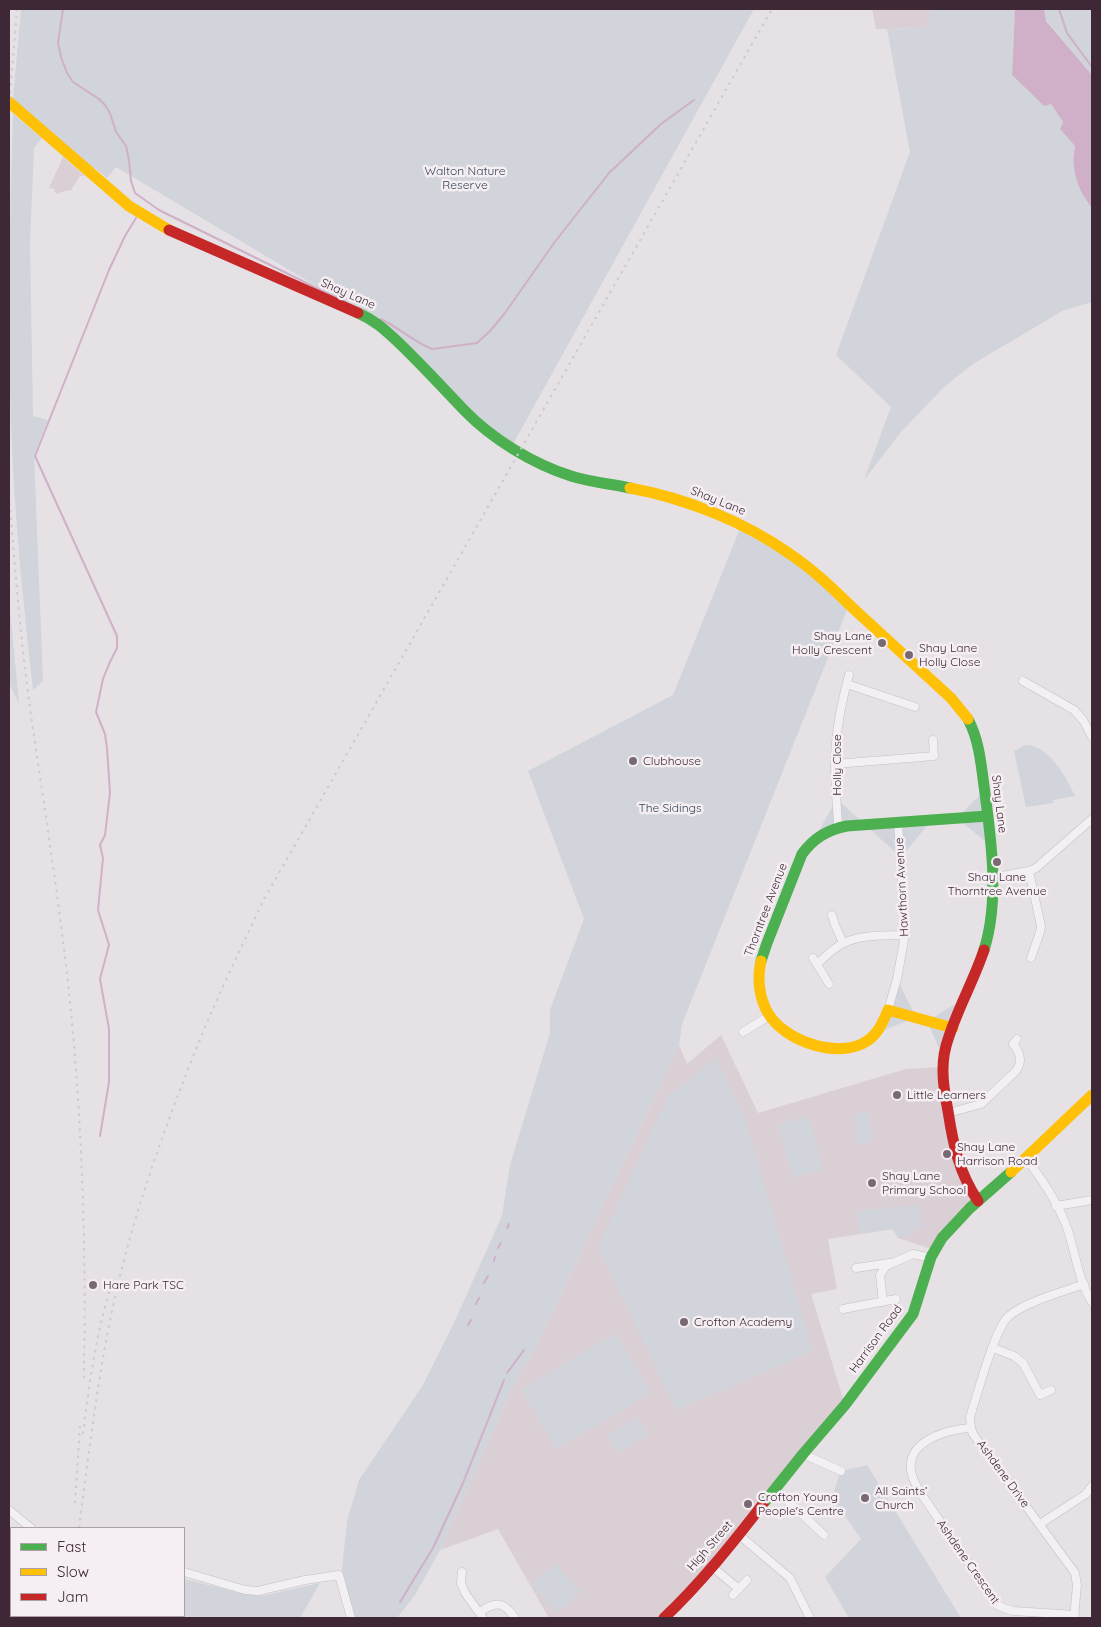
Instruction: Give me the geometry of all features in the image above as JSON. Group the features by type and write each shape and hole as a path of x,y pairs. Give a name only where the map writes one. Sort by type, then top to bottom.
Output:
{"main road":[{"name":"Shay Lane","path":"9,102 75,161 129,206 152,222 182,237 374,320 423,365 465,412 488,432 507,445 542,464 571,476 648,491 699,508 753,531 786,551 827,584 951,698 972,726 977,744 988,816 991,878 989,931 975,978 946,1045 942,1067 942,1083 953,1144 959,1166 970,1190 978,1201"},
{"name":"Thorntree Avenue","path":"888,1010 881,1026 867,1042 857,1047 842,1050 826,1048 799,1039 777,1026 769,1016 761,998 759,979 761,960 802,854 807,846 821,834 838,827 988,816"},
{"path":"888,1010 953,1028"},
{"name":"Harrison Road","path":"775,1489 845,1405 913,1314 931,1258 953,1225 1092,1095"},
{"name":"High Street","path":"664,1618 680,1603 775,1489"}],"street":[{"name":"Holly Close","path":"838,827 835,764 837,728 849,674"},
{"path":"1023,681 1074,710 1084,720 1092,737"},
{"path":"847,684 915,707"},
{"path":"1026,694 1030,686"},
{"path":"902,712 905,703"},
{"path":"835,764 934,756 933,740"},
{"path":"991,878 1030,871 1042,864 1092,818"},
{"name":"Hawthorn Avenue","path":"888,1010 898,979 905,935 903,878 898,822"},
{"path":"1030,871 1041,926 1031,958"},
{"path":"832,915 843,943"},
{"path":"829,984 815,961 843,943 863,938 905,935"},
{"path":"743,1032 769,1016"},
{"path":"948,1112 981,1104 1016,1071 1019,1066 1020,1055 1013,1044 1017,1039"},
{"path":"1026,1158 1046,1186 1065,1224 1084,1284 1092,1302"},
{"path":"1056,1206 1092,1200"},
{"path":"883,1302 880,1275 886,1266 913,1254 931,1258"},
{"path":"856,1268 892,1263"},
{"name":"Ashdene Drive","path":"1075,1616 1077,1585 1075,1572 973,1434 970,1417 993,1348 1003,1324 1010,1315 1029,1305 1084,1284"},
{"path":"843,1309 896,1299"},
{"path":"993,1348 1014,1356 1023,1363 1040,1395 1051,1390"},
{"name":"Ashdene Crescent","path":"971,1428 938,1436 917,1449 913,1455 911,1472 920,1492 998,1605 1006,1610 1075,1616"},
{"path":"803,1454 841,1471"},
{"path":"1040,1524 1086,1494 1092,1486"},
{"path":"775,1489 824,1535"},
{"path":"9,1510 30,1527"},
{"path":"739,1534 790,1578 806,1617"},
{"path":"711,1566 736,1592 747,1580"},
{"path":"185,1572 244,1590 258,1591 305,1580 339,1575 351,1618"},
{"path":"462,1572 457,1586 480,1613 489,1606 497,1604 504,1606 515,1618"}],"shaded area":[{"path":"872,9 931,9 927,28 876,29"},
{"path":"1015,9 1044,9 1046,21 1092,75 1092,208 1076,179 1074,171 1075,146 1060,129 1063,122 1051,104 1044,106 1012,75"},
{"path":"63,157 85,176 80,176 71,190 59,194 54,192 55,189 49,188"},
{"name":"Crofton Academy","path":"721,1035 758,1113 906,1069 942,1067 949,1125 978,1201 935,1250 898,1238 893,1229 828,1239 837,1289 811,1294 845,1405 664,1618 549,1618 498,1529 440,1550 515,1382 535,1349 679,1045 687,1064"}],"green space":[{"name":"Walton Nature Reserve","path":"21,9 754,9 513,444 488,428 397,334 116,167 107,178 95,168 94,170 13,99"},
{"path":"931,9 1015,9 1012,75 1044,106 1051,103 1063,122 1060,129 1075,146 1073,153 1086,201 1092,208 1092,302 1062,311 973,364 944,387 901,432 864,480 891,407 836,355 910,152 887,29 926,28"},
{"path":"1044,9 1092,9 1092,75 1046,20"},
{"path":"13,114 42,138 34,148 30,242 33,416 48,420 34,455 43,681 33,690 19,557 11,423 9,307"},
{"name":"The Sidings","path":"741,526 766,538 849,605 682,1024 679,1045 535,1349 515,1382 440,1550 415,1595 397,1618 351,1618 339,1575 342,1570 347,1521 359,1480 423,1385 453,1325 502,1216 510,1165 550,1033 550,1010 584,919 528,771 673,695"},
{"path":"9,599 19,704 9,683"},
{"path":"1025,745 1041,750 1056,763 1075,796 1053,800 1054,803 1026,807 1014,751"},
{"path":"984,791 991,846 957,818"},
{"path":"837,799 865,825 814,839"},
{"path":"932,820 901,857 865,825"},
{"path":"897,979 916,1017 875,1034"},
{"path":"966,998 943,1057 927,1021"},
{"path":"716,1058 745,1119 813,1351 676,1410 598,1247 668,1096"},
{"path":"869,1113 872,1142 857,1144 854,1114"},
{"path":"809,1116 823,1169 792,1178 778,1124"},
{"path":"917,1205 924,1227 916,1227 911,1235 898,1238 893,1229 860,1234 857,1211"},
{"path":"616,1333 651,1393 557,1449 521,1390"},
{"path":"637,1417 648,1435 618,1453 607,1436"},
{"path":"867,1465 961,1618 849,1618 825,1577 861,1539 832,1497 841,1471"},
{"path":"555,1563 581,1591 557,1613 531,1585"},
{"path":"185,1579 245,1594 262,1596 320,1583 300,1618 128,1618 185,1617"}],"waterway":[{"path":"63,9 58,43 67,73 73,82 99,99 110,113 116,132 126,146 131,181 135,193 159,210 345,302"},
{"path":"1059,9 1067,33 1092,67"},
{"path":"381,319 432,349 477,343 505,313 554,243 609,173 661,124 694,100"},
{"path":"100,1136 109,1082 109,1029 100,979 109,945 98,910 103,858 100,845 105,835 110,793 105,734 96,712 103,679 117,648 117,636 35,456 109,270 136,218"},
{"path":"507,1228 509,1224"},
{"path":"498,1248 501,1243"},
{"path":"494,1261 495,1257"},
{"path":"484,1283 488,1276"},
{"path":"476,1304 479,1298"},
{"path":"468,1325 471,1320"},
{"path":"507,1373 524,1350"},
{"path":"400,1602 433,1548 463,1483 504,1380"}],"railway":[{"path":"9,108 17,9"},
{"path":"79,1527 103,1358 125,1256 142,1198 172,1110 220,994 263,901 772,9"},
{"path":"9,495 26,681 58,904 72,1022 83,1200 84,1378"},
{"path":"83,1434 94,1360 111,1286"},
{"path":"75,1503 80,1426"}],"traffic: fast":[{"path":"358,313 384,329 475,421 500,440 542,465 557,471 571,476 630,488"},
{"path":"968,719 975,735 979,752 987,806 993,869 992,911 984,950"},
{"path":"761,961 802,854 811,843 833,830 847,826 988,816"},
{"path":"763,1504 845,1405 913,1314 931,1257 942,1238 970,1208 1011,1172"}],"traffic: slow":[{"path":"9,102 129,206 169,230"},
{"path":"630,488 672,498 714,513 754,532 790,554 824,581 951,698 968,719"},
{"path":"761,961 759,974 760,988 768,1013 786,1032 813,1045 842,1049 867,1041 877,1031 888,1010 953,1028"},
{"path":"1011,1172 1092,1095"}],"traffic: jam":[{"path":"169,230 358,313"},
{"path":"978,1201 961,1169 955,1147 945,1095 943,1071 944,1054 950,1034 984,950"},
{"path":"664,1618 703,1578 763,1504"}],"place":[{"name":"Shay Lane Holly Crescent","path":"882,643"},
{"name":"Shay Lane Holly Close","path":"909,655"},
{"name":"Clubhouse","path":"633,761"},
{"name":"Shay Lane Thorntree Avenue","path":"997,862"},
{"name":"Little Learners","path":"897,1095"},
{"name":"Shay Lane Harrison Road","path":"947,1154"},
{"name":"Shay Lane Primary School","path":"872,1183"},
{"name":"Hare Park TSC","path":"93,1285"},
{"name":"Crofton Academy","path":"684,1322"},
{"name":"All Saints’ Church","path":"865,1498"},
{"name":"Crofton Young People's Centre","path":"748,1504"}]}
